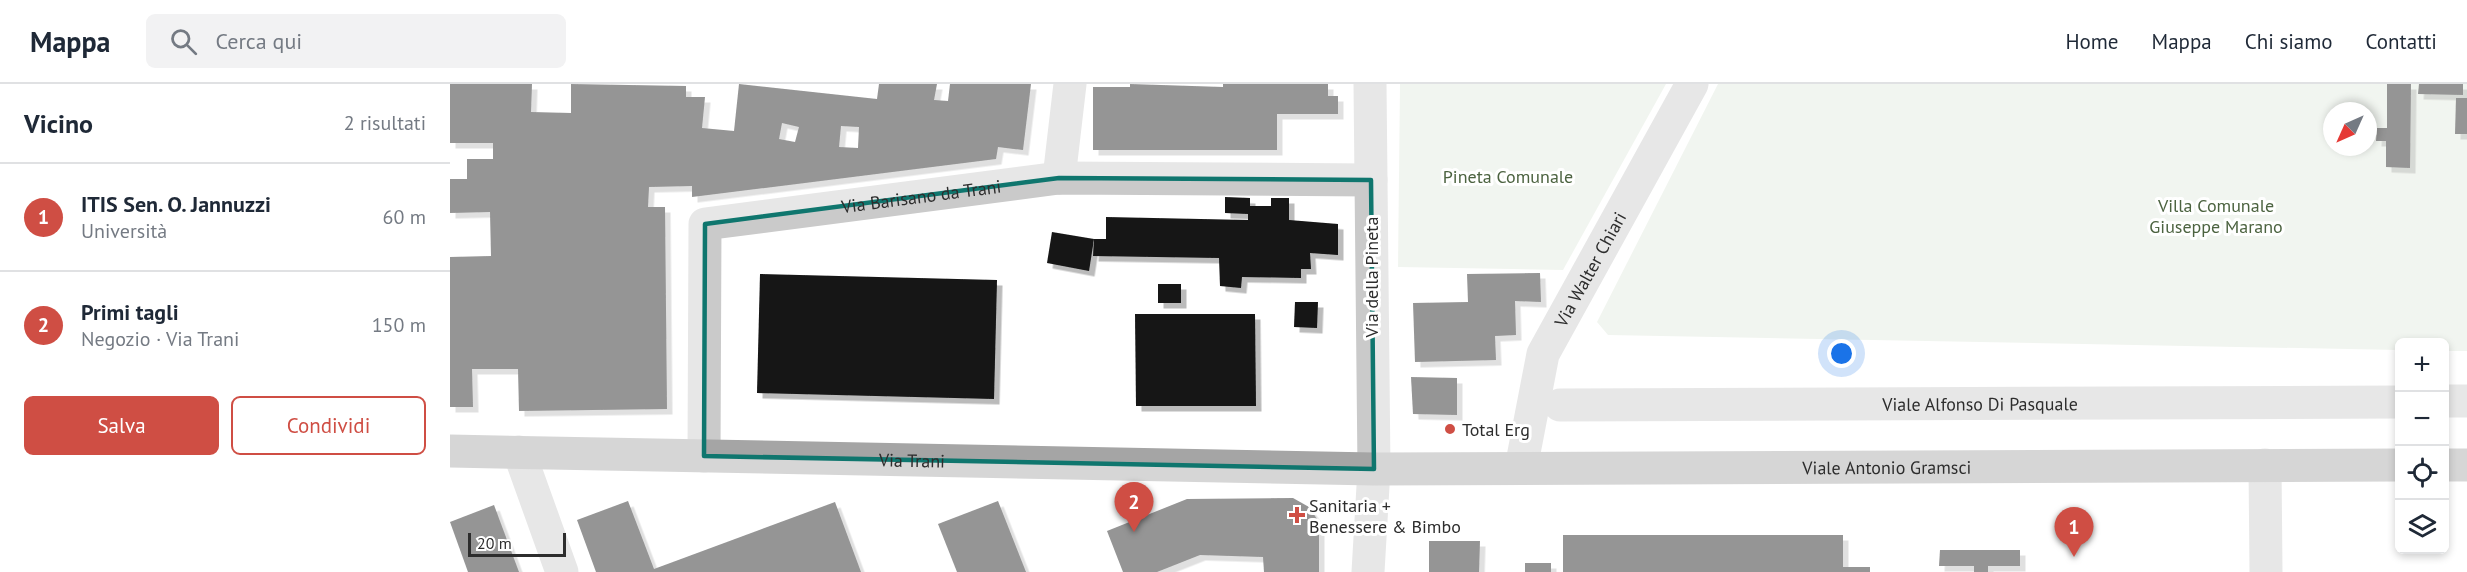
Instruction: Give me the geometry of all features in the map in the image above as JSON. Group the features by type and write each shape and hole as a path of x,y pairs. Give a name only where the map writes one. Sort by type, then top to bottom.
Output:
{"main road":[{"name":"Via Trani","path":"450,451 1374,470"},
{"name":"Viale Antonio Gramsci","path":"1374,470 2395,465"},
{"path":"2449,465 2467,465"}],"street":[{"path":"1059,178 1070,84"},
{"name":"Via della Pineta","path":"1368,572 1374,470 1370,84"},
{"name":"Via Walter Chiari","path":"1521,468 1543,354 1692,84"},
{"name":"Via Barisano da Trani","path":"704,456 705,224 1059,178 1371,180"},
{"path":"2449,401 2467,400"},
{"name":"Viale Alfonso Di Pasquale","path":"1560,405 2395,402"},
{"path":"519,452 562,572"},
{"path":"2265,465 2266,572"}],"highlighted area":[{"path":"1059,178 1371,180 1374,469 704,456 705,224"}],"green space":[{"name":"Pineta Comunale","path":"1400,84 1666,84 1563,270 1398,267"},
{"name":"Villa Comunale Giuseppe Marano","path":"1718,84 2467,84 2467,351 2449,351 2449,338 2395,338 2395,350 1608,335 1597,322"}],"building":[{"path":"450,84 532,84 531,112 571,113 571,84 686,86 686,97 705,97 702,128 734,131 739,84 877,99 879,84 937,84 934,100 948,101 950,84 1031,84 1023,150 998,147 996,159 692,197 692,186 649,187 648,207 665,207 667,409 519,411 518,369 472,369 473,407 450,407 450,257 491,256 490,212 450,213 450,179 467,179 467,159 493,159 493,143 450,143","holes":["782,123 799,127 795,142 779,139","841,126 859,127 858,148 839,147"]},
{"path":"1130,84 1223,87 1223,84 1328,84 1328,96 1338,96 1338,114 1277,114 1277,150 1093,150 1093,87 1130,87"},
{"path":"2387,84 2411,84 2410,168 2386,167 2386,141 2377,141 2377,128 2387,128"},
{"path":"2419,84 2463,84 2463,95 2418,94"},
{"path":"2456,98 2467,98 2467,134 2455,134"},
{"path":"1225,197 1250,198 1250,206 1271,206 1271,198 1289,198 1289,220 1338,224 1338,255 1310,253 1311,269 1301,269 1301,278 1242,277 1241,288 1220,286 1219,258 1093,256 1094,239 1106,239 1106,217 1248,220 1248,214 1225,213"},
{"path":"1052,232 1094,239 1089,271 1047,263"},
{"path":"1540,273 1541,302 1515,301 1516,335 1495,336 1496,360 1415,362 1413,303 1468,302 1467,274"},
{"path":"760,274 997,280 994,399 757,393"},
{"path":"1158,284 1181,284 1181,303 1158,303"},
{"path":"1295,302 1318,302 1317,328 1294,327"},
{"path":"1135,314 1255,314 1256,406 1136,406"},
{"path":"1411,377 1457,378 1457,415 1413,414"},
{"path":"1293,498 1309,507 1319,522 1319,572 1264,572 1263,557 1200,555 1157,572 1123,572 1107,531 1187,499"},
{"path":"628,501 654,569 835,502 861,572 596,572 577,520"},
{"path":"998,501 1026,572 957,572 938,524"},
{"path":"494,505 519,572 468,572 450,522"},
{"path":"1563,535 1843,535 1843,567 1870,567 1870,572 1563,572"},
{"path":"1429,541 1480,541 1479,572 1429,572"},
{"path":"1940,550 2020,550 2020,566 1988,566 1988,572 1974,572 1974,566 1939,566"},
{"path":"1525,563 1551,563 1551,572 1525,572"}],"place":[{"name":"Total Erg","path":"1450,429"},
{"name":"Sanitaria + Benessere & Bimbo","path":"1297,515"},
{"name":"Primi tagli","path":"1134,532"},
{"name":"ITIS Sen. O. Jannuzzi","path":"2074,557"}]}
